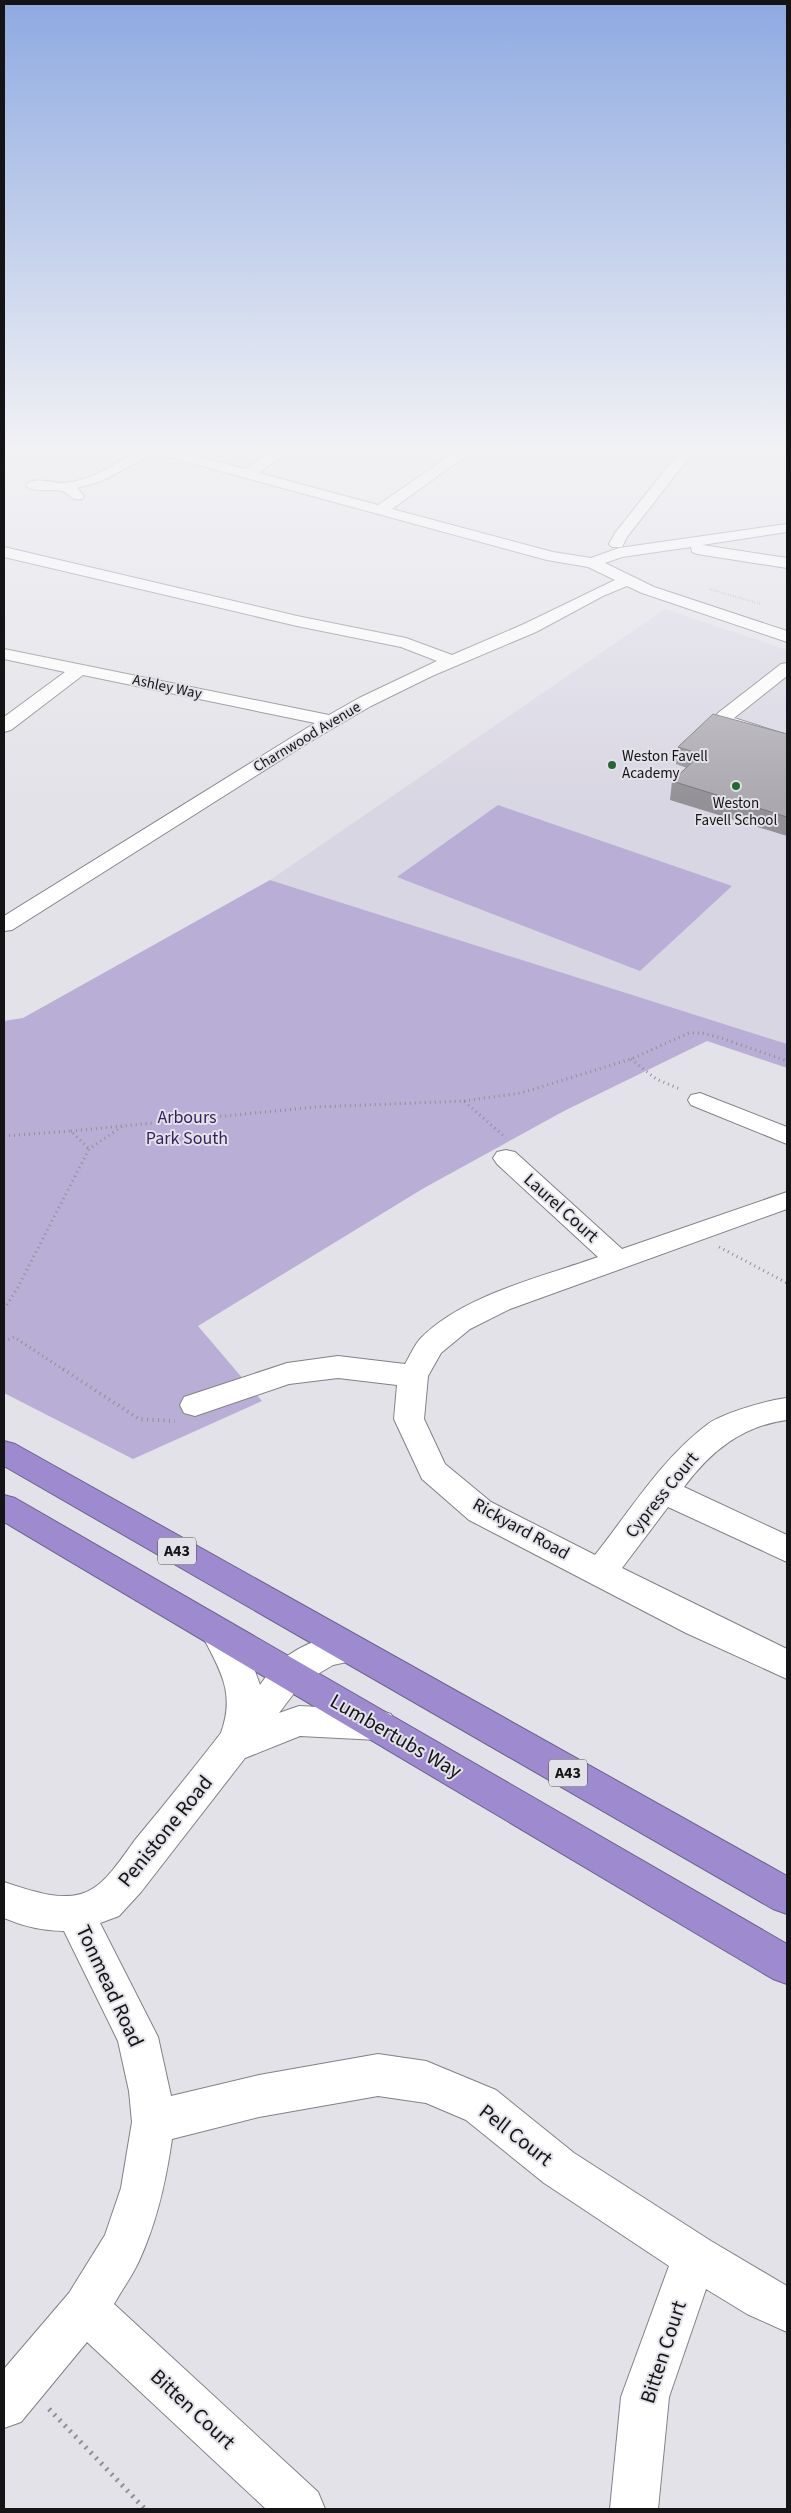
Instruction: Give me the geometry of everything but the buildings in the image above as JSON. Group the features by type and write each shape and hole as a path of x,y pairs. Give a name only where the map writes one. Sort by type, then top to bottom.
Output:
{"highway":[{"name":"A43","path":"4,1452 787,1896"},
{"name":"Lumbertubs Way","path":"4,1507 787,1965"}],"street":[{"path":"69,567 297,621 406,643 452,661"},
{"path":"600,567 626,581 677,601 787,637"},
{"name":"Charnwood Avenue","path":"4,925 330,721 388,690 530,628 597,593 626,581"},
{"name":"Ashley Way","path":"4,654 330,721"},
{"path":"787,668 724,717 730,724 787,741"},
{"path":"4,726 80,669"},
{"path":"700,1100 787,1136"},
{"name":"Laurel Court","path":"506,1158 617,1259"},
{"name":"Rickyard Road","path":"787,1200 500,1302 460,1322 430,1346 413,1376 409,1419 433,1472 480,1511 698,1623 787,1665"},
{"path":"195,1405 287,1374 338,1367 413,1376"},
{"name":"Cypress Court","path":"600,1572 687,1460 720,1431 771,1411 787,1409"},
{"path":"663,1490 787,1549"},
{"path":"218,1633 235,1659 245,1688 244,1722 233,1746"},
{"path":"289,1674 326,1652 349,1649"},
{"name":"Penistone Road","path":"4,1900 21,1908 51,1913 75,1913 105,1903 128,1879 289,1674"},
{"path":"233,1746 299,1721 378,1725"},
{"name":"Tonmead Road","path":"14,2393 85,2309 123,2247 143,2188 153,2122 150,2092 138,2037 75,1913"},
{"name":"Pell Court","path":"153,2122 259,2096 378,2075 426,2082 481,2105 559,2168 695,2257 763,2298 787,2309"},
{"name":"Bitten Court","path":"634,2509 644,2397 695,2257"},
{"name":"Bitten Court","path":"85,2309 301,2509"}],"path":[{"path":"4,1136 70,1131 257,1110 395,1101 464,1101 521,1093 631,1059 689,1033 702,1033 787,1061"},
{"path":"631,1059 656,1079 700,1100"},
{"path":"464,1101 497,1128 516,1148 506,1158"},
{"path":"4,1308 16,1290 89,1148 124,1125"},
{"path":"70,1131 89,1148"},
{"path":"692,1233 761,1267 787,1283"},
{"path":"4,1342 14,1337 139,1419 174,1422 195,1405"},
{"path":"14,2393 146,2509"}],"shaded area":[{"name":"Weston Favell Academy","path":"665,609 787,650 787,1044 270,880"}],"green space":[{"path":"498,805 732,886 640,971 397,877"},
{"name":"Arbours Park South","path":"270,880 787,1044 787,1068 707,1041 564,1111 424,1188 198,1326 262,1401 133,1459 4,1393 4,1021 23,1018"}],"place":[{"name":"Weston Favell Academy","path":"612,765"},
{"name":"Weston Favell School","path":"736,786"}]}
